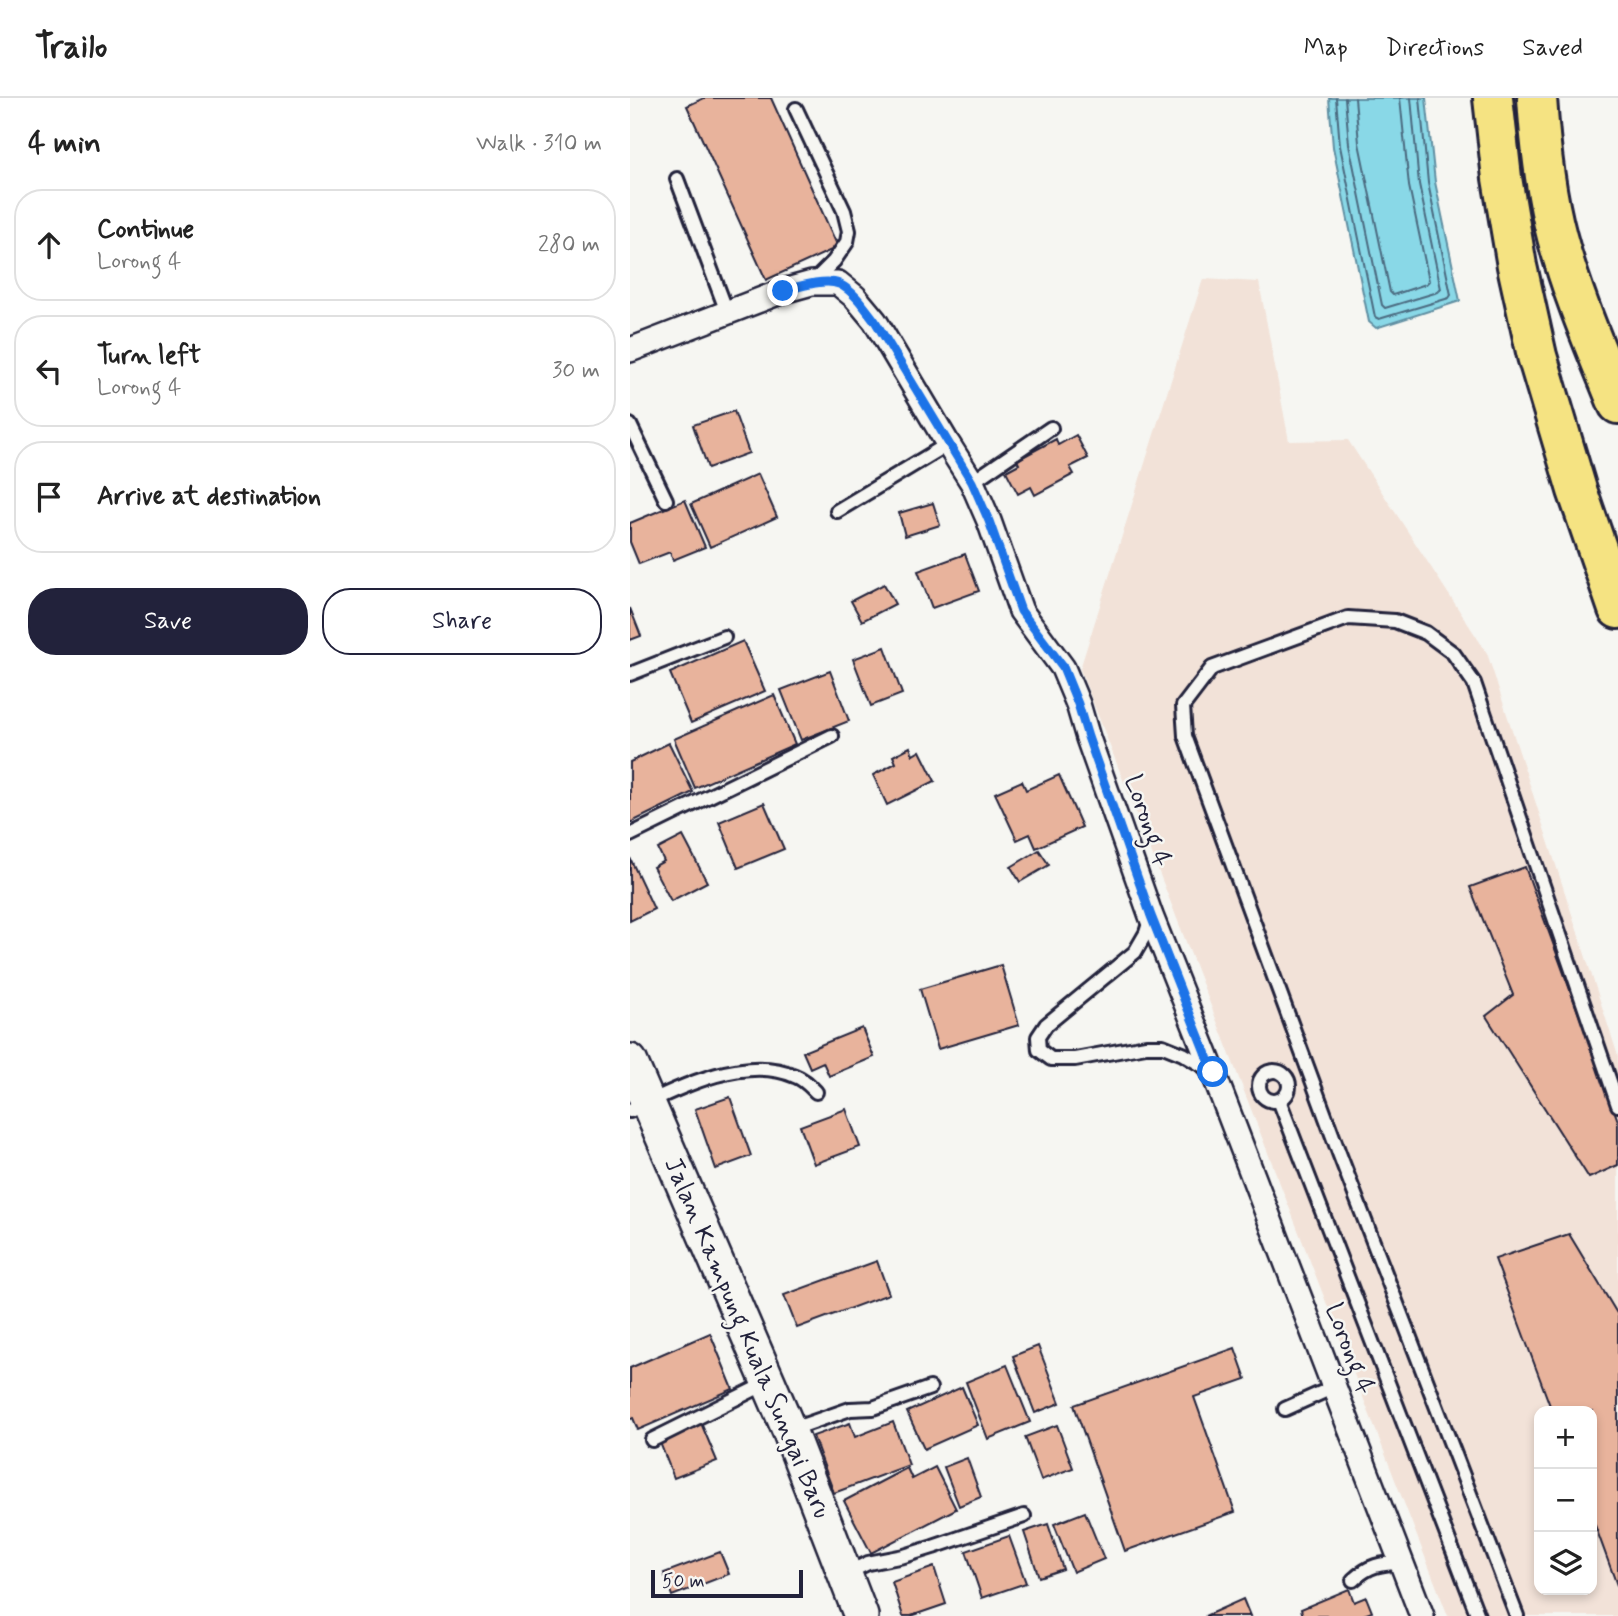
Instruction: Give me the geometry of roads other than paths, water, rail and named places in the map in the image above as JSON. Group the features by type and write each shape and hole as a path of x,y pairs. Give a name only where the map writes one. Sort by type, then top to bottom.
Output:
{"highway":[{"path":"1493,98 1502,178 1517,266 1537,356 1577,490 1618,609"},
{"path":"1537,98 1547,191 1557,236 1618,404"}],"street":[{"name":"Lorong 4","path":"630,349 783,291 812,283 838,283 855,297 875,321 972,482 1021,611 1063,667 1151,916 1422,1616"},
{"name":"Jalan Kampung Kuala Sungai Baru","path":"630,1061 639,1106 789,1430 861,1616"}],"lane":[{"path":"796,109 844,211 849,231 847,242 834,261 812,283"},
{"path":"677,179 727,312"},
{"path":"630,425 666,500"},
{"path":"972,482 1051,428"},
{"path":"837,511 948,444"},
{"path":"1517,1616 1339,1153 1185,736 1183,706 1212,668 1348,618 1395,621 1426,634 1453,653 1474,683 1618,1105"},
{"path":"630,674 724,637"},
{"path":"630,835 832,736"},
{"path":"1151,916 1146,933 1135,952 1046,1025 1038,1037 1039,1049 1051,1059 1075,1059 1146,1046 1163,1046 1183,1054 1213,1072"},
{"path":"639,1106 701,1079 753,1068 778,1070 795,1075 816,1093"},
{"path":"1279,1100 1478,1616"},
{"path":"652,1440 768,1383"},
{"path":"1285,1409 1334,1387"},
{"path":"789,1430 850,1409 873,1408 930,1388"},
{"path":"845,1574 868,1563 904,1556 1024,1516"},
{"path":"1353,1580 1363,1570 1384,1563 1402,1563"}],"water":[{"path":"1329,98 1426,98 1435,182 1460,301 1376,328 1369,322 1333,147"}]}
